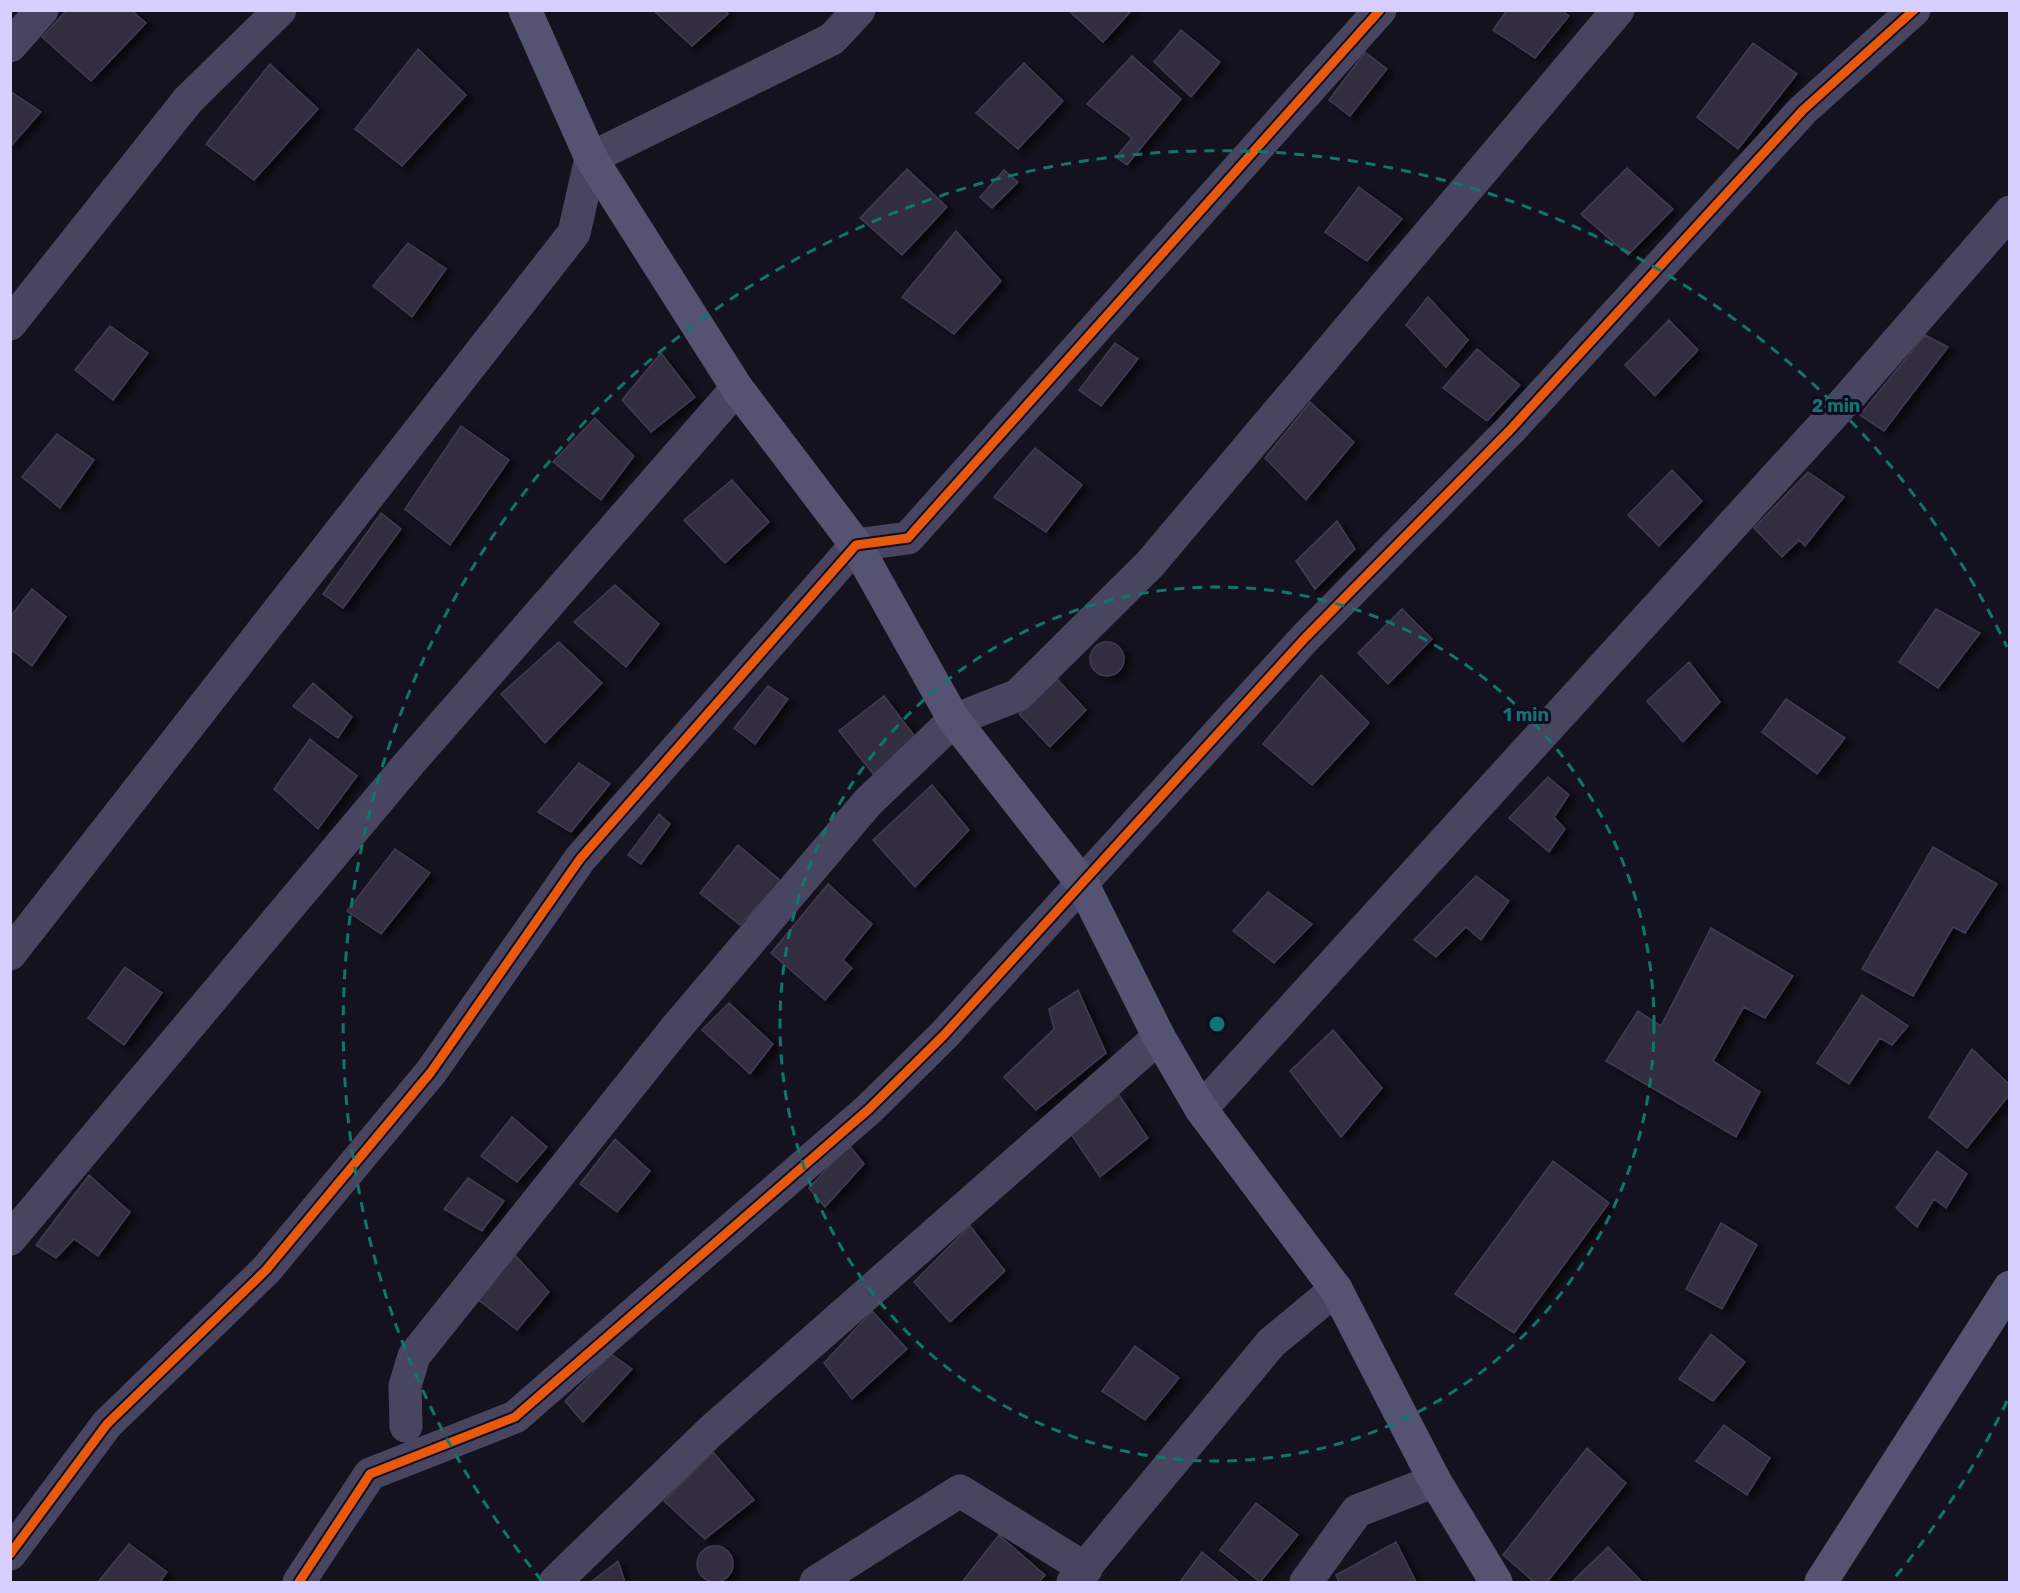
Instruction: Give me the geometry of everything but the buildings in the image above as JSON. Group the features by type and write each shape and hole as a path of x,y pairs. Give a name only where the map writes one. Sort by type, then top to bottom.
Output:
{"street":[{"path":"10,46 42,10"},
{"path":"10,324 188,100 280,10"},
{"path":"525,10 591,158 738,388 856,545 954,720 1082,883 1159,1037 1201,1109 1336,1289 1435,1481 1496,1582"},
{"path":"591,158 832,39 859,10"},
{"path":"10,1554 107,1424 266,1270 431,1072 580,859 856,545 908,537 1380,10"},
{"path":"406,1426 405,1386 414,1356 676,1028 868,802 954,720 1018,695 1150,564 1618,10"},
{"path":"299,1582 370,1474 514,1417 868,1108 944,1035 1305,638 1510,430 1803,110 1914,10"},
{"path":"10,954 574,233 591,158"},
{"path":"1201,1109 1840,407 2010,212"},
{"path":"10,1239 412,760 738,388"},
{"path":"555,1582 711,1431 1159,1037"},
{"path":"1821,1582 2010,1287"},
{"path":"816,1582 960,1491 1079,1576 1271,1342 1336,1289"},
{"path":"1306,1582 1357,1511 1435,1481"}],"cycle path":[{"path":"10,1554 107,1424 266,1270 431,1072 580,859 856,545 908,538 1380,10"},
{"path":"299,1582 370,1474 515,1417 869,1109 944,1035 1305,638 1510,430 1803,110 1914,10"}]}
